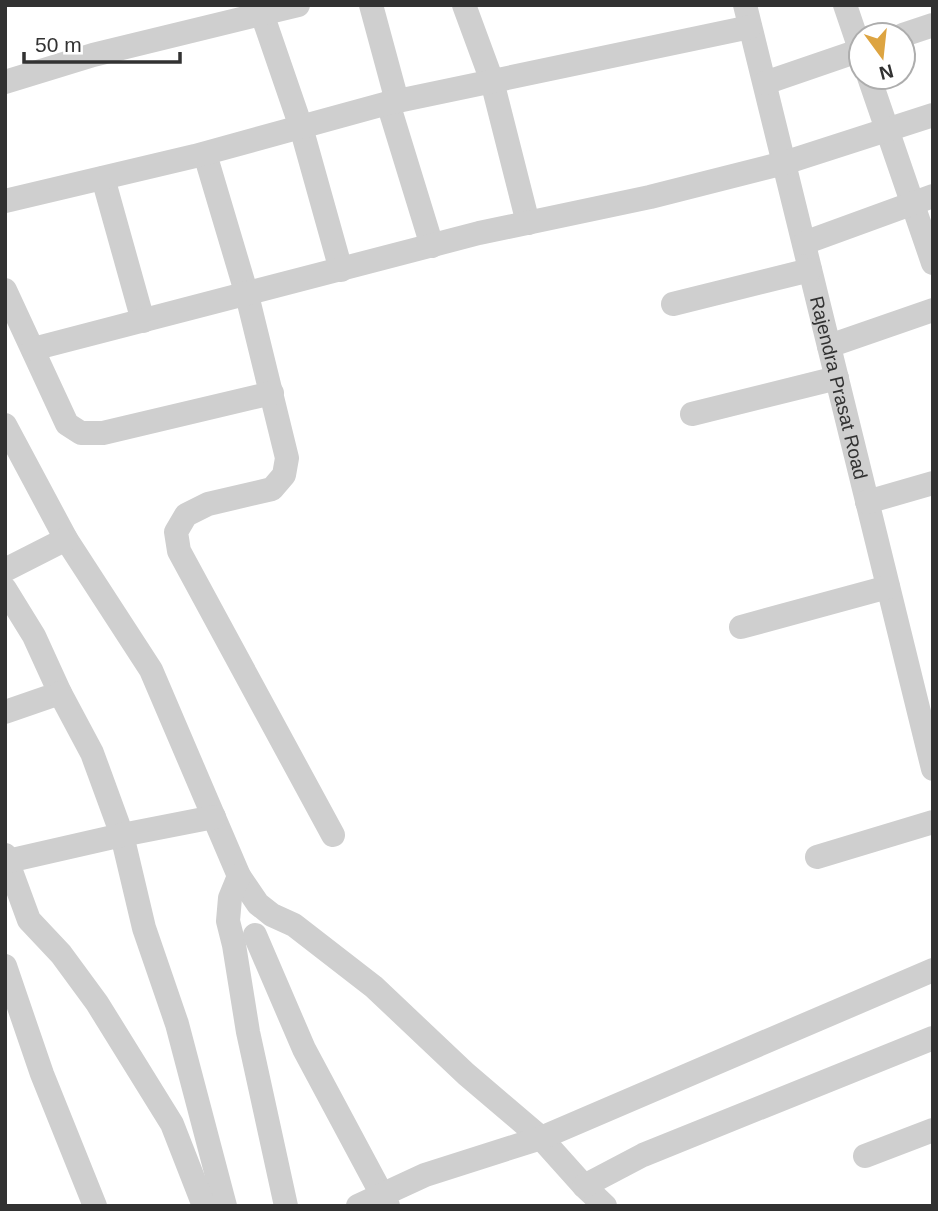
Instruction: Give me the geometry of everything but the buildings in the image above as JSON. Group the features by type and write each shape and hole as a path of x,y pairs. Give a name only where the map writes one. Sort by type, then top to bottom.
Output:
{"street":[{"path":"5,82 260,9 298,5"},
{"path":"371,5 393,102 432,246"},
{"path":"464,5 492,80 528,223"},
{"path":"260,9 301,127 341,270"},
{"path":"5,201 205,154 393,102 748,16"},
{"name":"Rajendra Prasat Road","path":"748,16 933,769"},
{"path":"765,83 847,56"},
{"path":"874,91 887,131 923,200 933,263"},
{"path":"33,349 432,246 650,197 784,163 933,116"},
{"path":"205,154 247,295 287,458 284,475 272,489 208,504 186,515 176,531 179,551 333,835"},
{"path":"103,178 143,321"},
{"path":"804,243 923,200"},
{"path":"673,304 810,271"},
{"path":"5,290 67,424 81,433 103,433 272,393"},
{"path":"829,346 933,310"},
{"path":"692,414 837,378"},
{"path":"5,425 66,539 151,670 240,876 258,904 272,915 294,925 374,987 466,1074 541,1138 606,1206"},
{"path":"867,502 933,483"},
{"path":"5,570 66,539"},
{"path":"741,626 888,587"},
{"path":"5,589 33,636 92,753 121,835 144,928 177,1024 225,1206"},
{"path":"5,712 60,693"},
{"path":"204,1206 172,1124 97,1003 61,954 29,920 15,913 14,884 6,858 215,817"},
{"path":"817,857 933,822"},
{"path":"240,876 228,909 386,1200"},
{"path":"243,935 272,915"},
{"path":"243,935 248,1032 286,1206"},
{"path":"5,966 43,1074 95,1206"},
{"path":"358,1206 386,1200 425,1175 541,1138 933,970"},
{"path":"584,1186 643,1155 933,1038"},
{"path":"865,1156 933,1130"}]}
